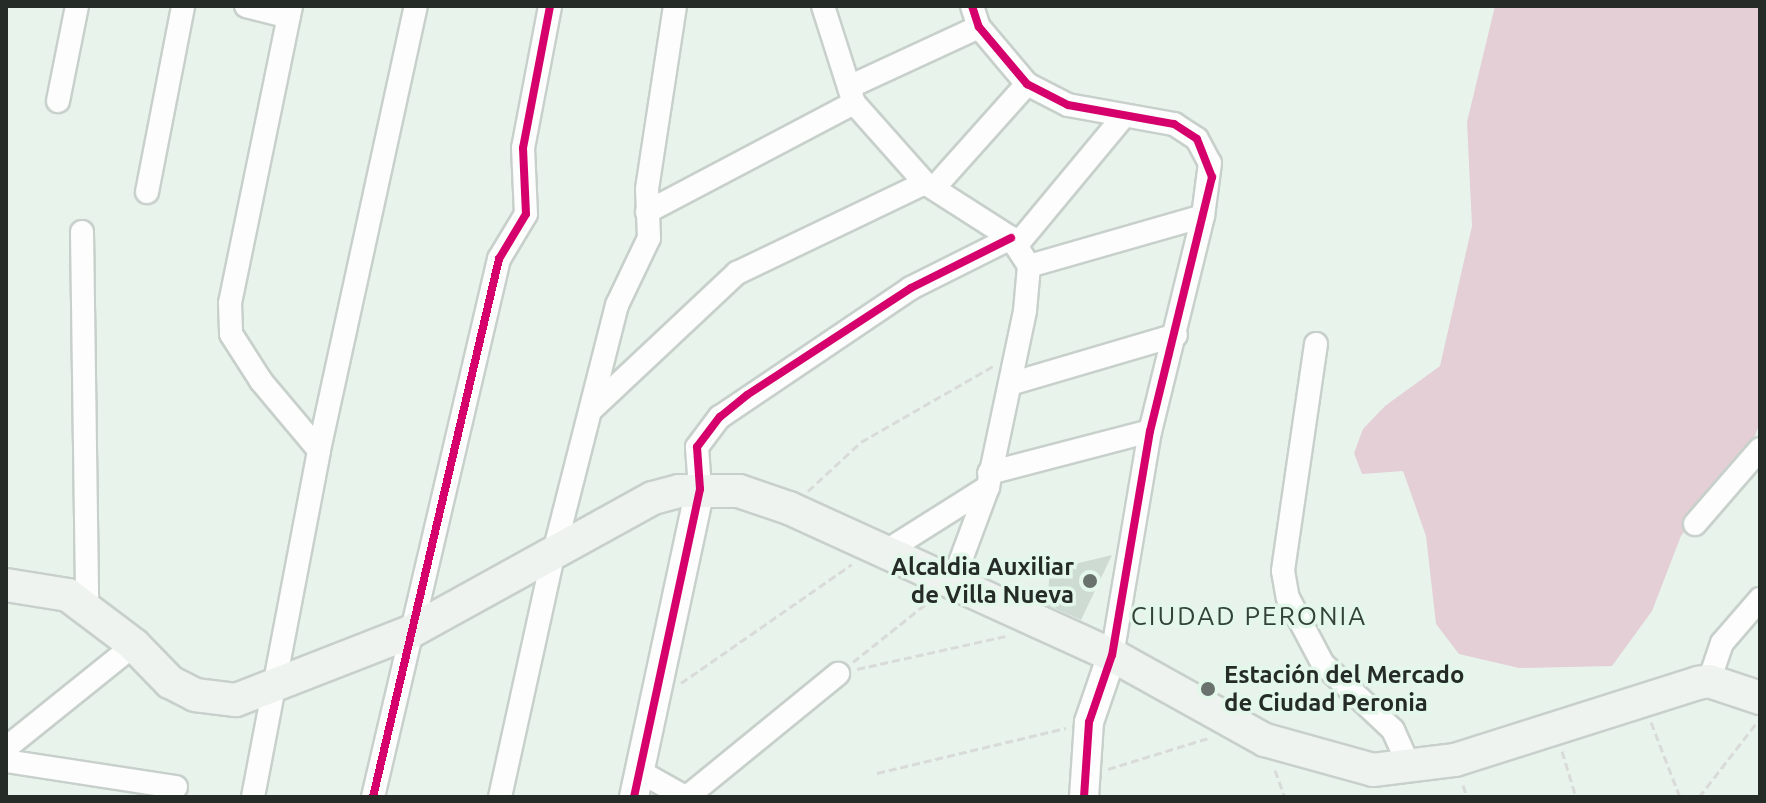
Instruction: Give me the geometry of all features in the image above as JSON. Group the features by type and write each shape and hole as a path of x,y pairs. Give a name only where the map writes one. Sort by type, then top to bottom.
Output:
{"main road":[{"path":"6,585 68,595 87,606 134,645 170,682 195,695 236,700 410,632 553,556 653,498 700,489 739,491 789,508 1112,655 1265,740 1373,770 1410,768 1455,760 1642,698 1709,681 1756,713"}],"street":[{"path":"58,101 77,6"},
{"path":"147,192 183,6"},
{"path":"246,6 290,12 230,303 231,334 261,381 319,450"},
{"path":"253,797 319,450 416,6"},
{"path":"373,797 499,259 526,214 523,148 550,6"},
{"path":"500,797 553,556 617,305 649,238 647,212 675,6"},
{"path":"823,6 852,95 929,185 1014,242 1029,266 1017,352 989,480 952,584"},
{"path":"647,212 852,95 976,17 1027,84 1068,105 1174,124 1197,139 1212,177 1176,335 1150,431 1112,655 1089,722 1083,787"},
{"path":"592,409 737,273 929,185 1027,84"},
{"path":"838,674 686,797 637,784 700,489 697,447 720,417 911,288 1014,242 1123,117"},
{"path":"1029,266 1203,216"},
{"path":"82,232 87,606"},
{"path":"1010,384 1176,335"},
{"path":"1316,344 1283,571 1288,598 1323,664 1393,730 1410,768"},
{"path":"879,550 989,480 1150,431"},
{"path":"1695,524 1760,449"},
{"path":"1709,681 1722,643 1760,599"},
{"path":"6,748 134,645"},
{"path":"6,761 176,787"}],"path":[{"path":"789,508 861,442 1017,352"},
{"path":"652,704 879,550"},
{"path":"838,674 952,584"},
{"path":"838,674 1013,634 1035,622"},
{"path":"1642,698 1680,797"},
{"path":"1699,797 1756,713"},
{"path":"877,773 1089,722"},
{"path":"1083,787 1244,727"},
{"path":"1555,728 1576,797"}],"shaded area":[{"path":"1495,6 1760,6 1760,422 1753,441 1681,536 1652,611 1612,666 1519,668 1459,654 1436,624 1426,536 1403,471 1362,474 1354,453 1363,429 1385,406 1440,366 1472,226 1467,122"}],"building":[{"path":"1112,555 1081,620 1047,605 1050,570"}],"cycle path":[{"path":"373,797 499,259 526,214 523,148 550,6"},
{"path":"972,6 979,27 1027,84 1068,105 1174,124 1197,139 1212,177 1150,431 1112,655 1089,722 1084,797"},
{"path":"634,797 700,489 697,447 720,417 747,395 911,288 1011,238"}],"place":[{"name":"Alcaldia Auxiliar de Villa Nueva","path":"1090,581"},
{"name":"Estación del Mercado de Ciudad Peronia","path":"1208,689"}],"district":[{"name":"CIUDAD PERONIA","path":"1249,616"}]}
